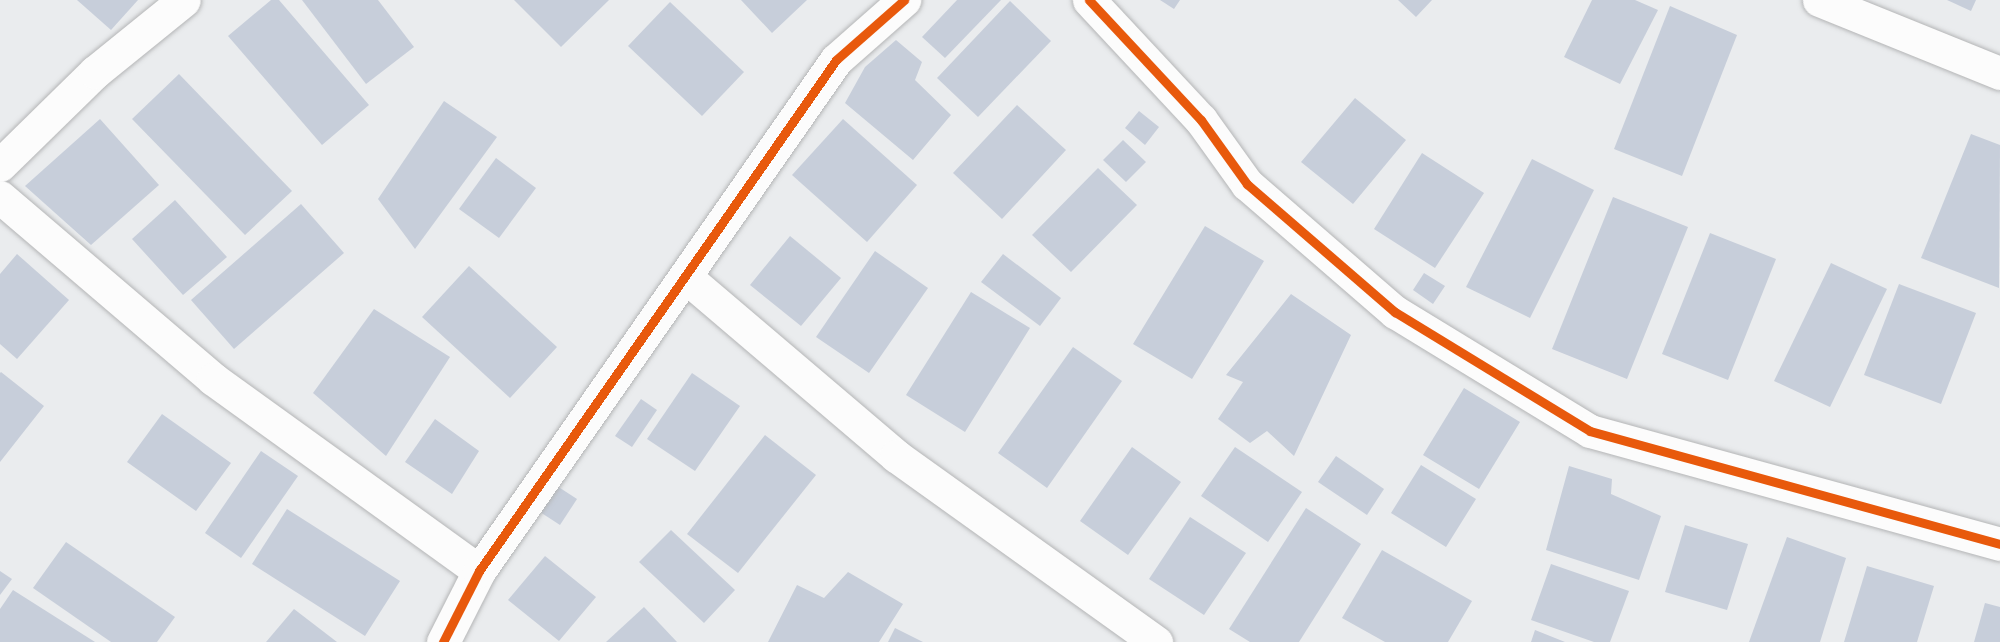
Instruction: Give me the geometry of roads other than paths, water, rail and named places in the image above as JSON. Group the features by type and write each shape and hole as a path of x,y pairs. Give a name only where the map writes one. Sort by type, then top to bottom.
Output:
{"street":[{"path":"0,165 95,72 184,0"},
{"path":"443,642 479,571 687,278 836,60 904,0"},
{"path":"1089,0 1201,120 1247,184 1395,312 1590,431 2000,544"},
{"path":"1819,0 2000,73"},
{"path":"0,197 213,379 479,571"},
{"path":"687,278 896,456 1156,642"}]}
